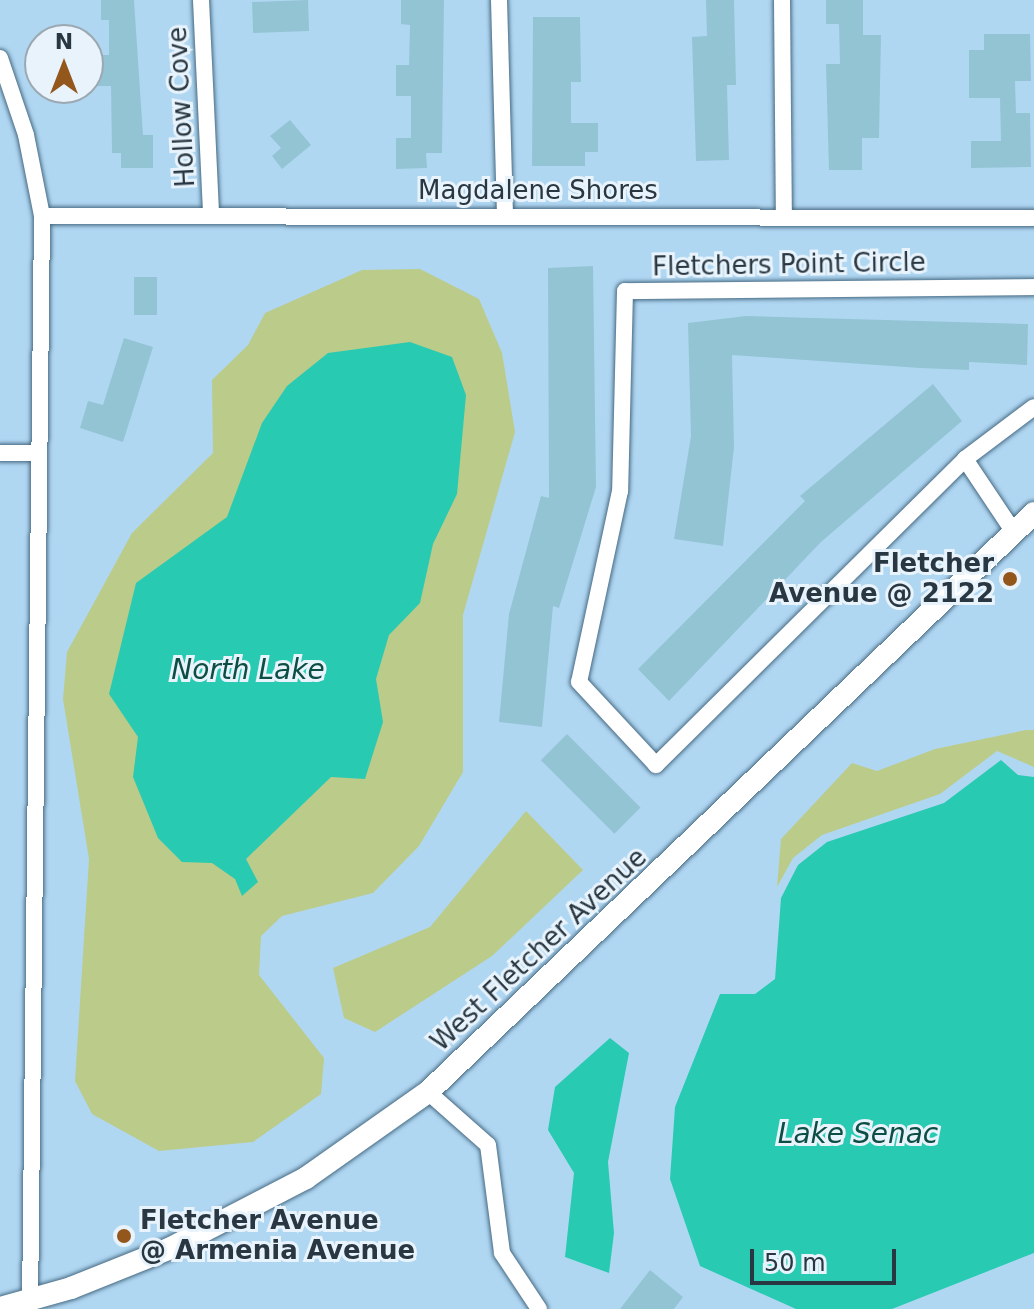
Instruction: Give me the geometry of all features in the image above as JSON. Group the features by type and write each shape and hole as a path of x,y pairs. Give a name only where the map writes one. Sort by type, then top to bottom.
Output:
{"main road":[{"name":"West Fletcher Avenue","path":"0,1308 30,1304 171,1248 306,1178 428,1092 812,730 1011,528 1034,513"}],"street":[{"name":"Hollow Cove","path":"201,0 211,213"},
{"path":"499,0 505,215"},
{"path":"782,0 784,216"},
{"path":"0,58 26,135 42,216 30,1304"},
{"name":"Magdalene Shores","path":"42,216 211,213 1034,218"},
{"name":"Fletchers Point Circle","path":"1034,287 625,291 620,491 579,682 656,765 965,459 1034,407"},
{"path":"0,453 38,453"},
{"path":"965,459 1011,528"},
{"path":"428,1092 488,1145 502,1253 539,1309"}],"shaded area":[{"path":"420,269 479,299 502,353 515,432 463,615 463,772 419,846 373,893 282,916 261,936 259,975 324,1058 321,1094 253,1142 159,1151 92,1114 75,1081 89,859 63,699 67,652 132,533 213,453 212,380 248,345 265,313 362,270"},
{"path":"1034,730 1034,767 997,751 940,794 822,835 793,858 777,887 781,839 852,763 877,771 935,749"},
{"path":"526,811 583,870 492,956 375,1032 344,1018 333,968 430,927"}],"water":[{"name":"North Lake","path":"410,342 452,357 466,395 457,494 433,544 420,603 389,635 376,679 383,722 365,779 331,777 246,859 258,882 242,896 235,879 212,863 182,862 158,838 133,777 138,737 109,694 136,583 227,517 262,423 287,386 328,353"},
{"name":"Lake Senac","path":"1001,760 1018,775 1034,777 1034,1253 892,1309 796,1309 700,1266 670,1179 675,1107 720,994 755,994 775,979 781,898 798,865 827,842 944,803"},
{"path":"610,1038 629,1053 608,1162 614,1233 609,1273 565,1257 574,1173 548,1130 555,1087"}],"building":[{"path":"101,0 134,0 143,135 153,135 153,168 121,168 121,153 112,153 111,86 104,86 104,55 109,55 109,20 101,20"},
{"path":"308,0 309,31 253,33 252,2"},
{"path":"401,0 444,0 442,153 426,153 427,168 396,169 396,138 411,138 411,96 396,96 396,65 409,65 410,25 401,24"},
{"path":"706,0 734,0 736,85 727,85 729,160 696,161 692,37 707,36"},
{"path":"826,0 863,0 863,35 881,35 879,138 862,138 862,170 829,170 826,64 840,64 839,24 826,24"},
{"path":"533,17 580,17 581,82 571,82 571,123 598,123 598,152 585,152 585,166 532,166"},
{"path":"984,34 1030,34 1031,81 1015,81 1016,113 1030,113 1031,167 971,168 971,141 1001,141 1000,98 969,98 969,50 984,50"},
{"path":"290,120 311,145 282,169 272,156 281,148 270,136"},
{"path":"593,266 596,487 559,608 553,606 542,727 499,722 509,614 541,496 549,498 548,268"},
{"path":"134,277 157,277 157,315 134,315"},
{"path":"746,316 1028,324 1027,365 969,362 969,370 732,355 734,447 723,546 674,539 691,436 688,323"},
{"path":"124,338 153,347 123,442 80,428 88,401 103,405"},
{"path":"933,384 962,421 821,542 669,701 638,669 805,501 800,496"},
{"path":"567,734 641,808 614,834 541,760"},
{"path":"650,1270 683,1297 674,1309 620,1309"}],"place":[{"name":"Fletcher Avenue @ 2122","path":"1010,579"},
{"name":"Fletcher Avenue @ Armenia Avenue","path":"124,1236"}]}
